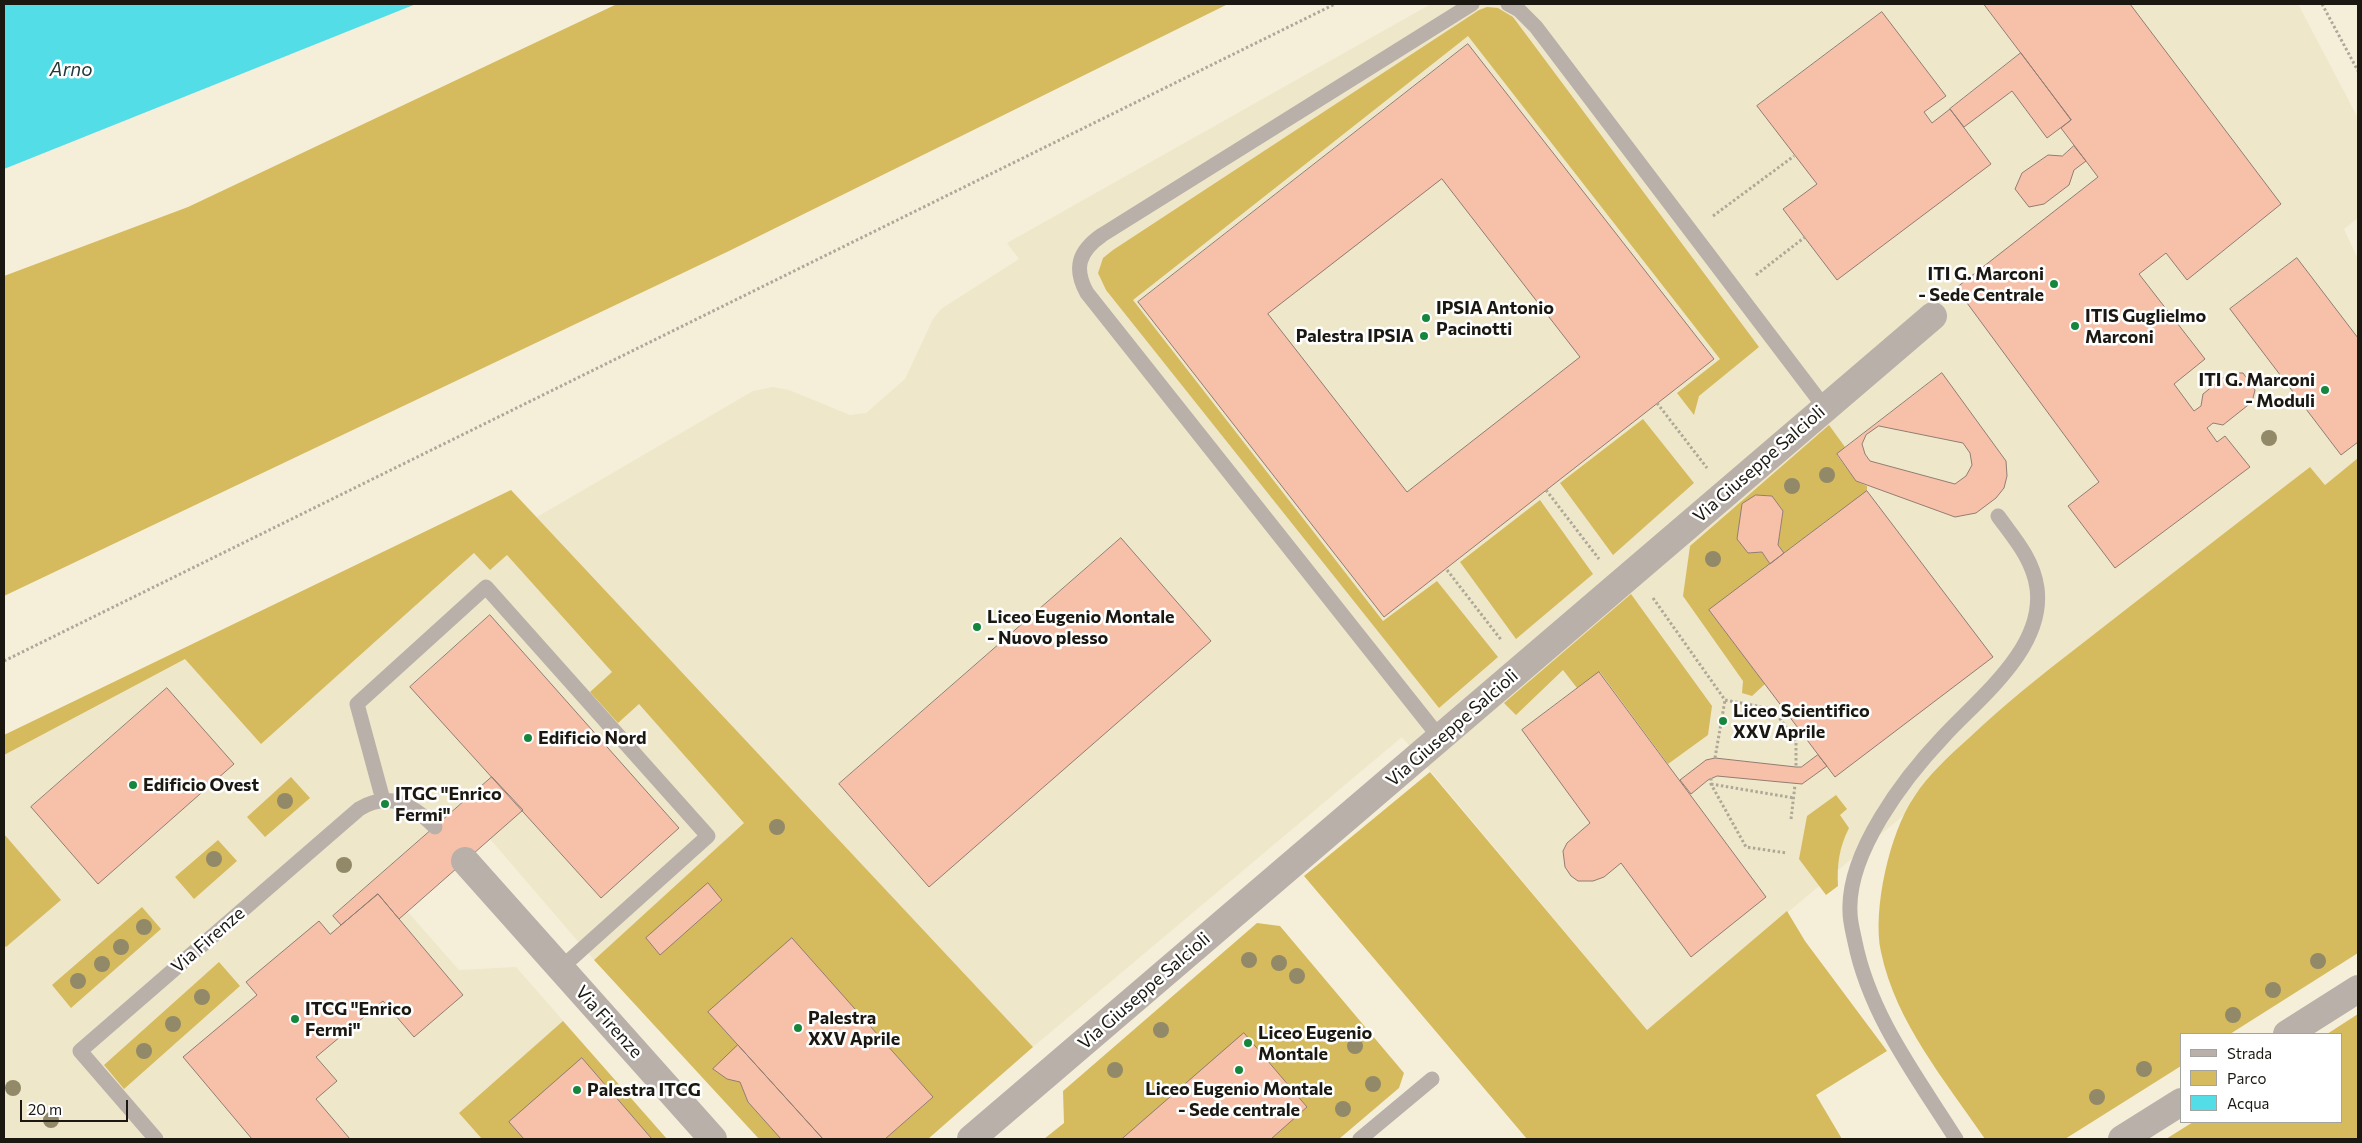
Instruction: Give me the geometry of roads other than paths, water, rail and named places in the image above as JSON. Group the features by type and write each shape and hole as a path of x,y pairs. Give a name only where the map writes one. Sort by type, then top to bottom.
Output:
{"street":[{"name":"Via Giuseppe Salcioli","path":"971,1139 1932,316"},
{"name":"Via Firenze","path":"465,861 713,1139"},
{"path":"2289,1033 2358,989"},
{"path":"2122,1139 2180,1103"}],"lane":[{"path":"1440,738 1087,293 1079,276 1079,268 1089,246 1102,235 1472,4"},
{"path":"1508,4 1519,10 1536,27 1825,408"},
{"path":"1956,1139 1894,1040 1872,999 1859,959 1850,914 1850,891 1863,853 1888,808 1911,775 1942,737 2004,672 2030,634 2038,601 2033,571 2024,552 1998,516"},
{"path":"435,827 413,808 396,801 383,800 357,704 486,587 708,836 561,968"},
{"name":"Via Firenze","path":"156,1139 80,1051 359,809 370,802 383,800"},
{"path":"1360,1139 1432,1080"}],"water":[{"name":"Arno","path":"4,4 416,4 4,169"}],"place":[{"name":"ITI G. Marconi - Sede Centrale","path":"2054,284"},
{"name":"IPSIA Antonio Pacinotti","path":"1426,318"},
{"name":"ITIS Guglielmo Marconi","path":"2075,326"},
{"name":"Palestra IPSIA","path":"1424,336"},
{"name":"ITI G. Marconi - Moduli","path":"2325,390"},
{"name":"Liceo Eugenio Montale - Nuovo plesso","path":"977,627"},
{"name":"Liceo Scientifico XXV Aprile","path":"1723,721"},
{"name":"Edificio Nord","path":"528,738"},
{"name":"Edificio Ovest","path":"133,785"},
{"name":"ITGC \"Enrico Fermi\"","path":"385,804"},
{"name":"ITCG \"Enrico Fermi\"","path":"295,1019"},
{"name":"Palestra XXV Aprile","path":"798,1028"},
{"name":"Liceo Eugenio Montale","path":"1248,1043"},
{"name":"Liceo Eugenio Montale - Sede centrale","path":"1239,1070"},
{"name":"Palestra ITCG","path":"577,1090"}]}
